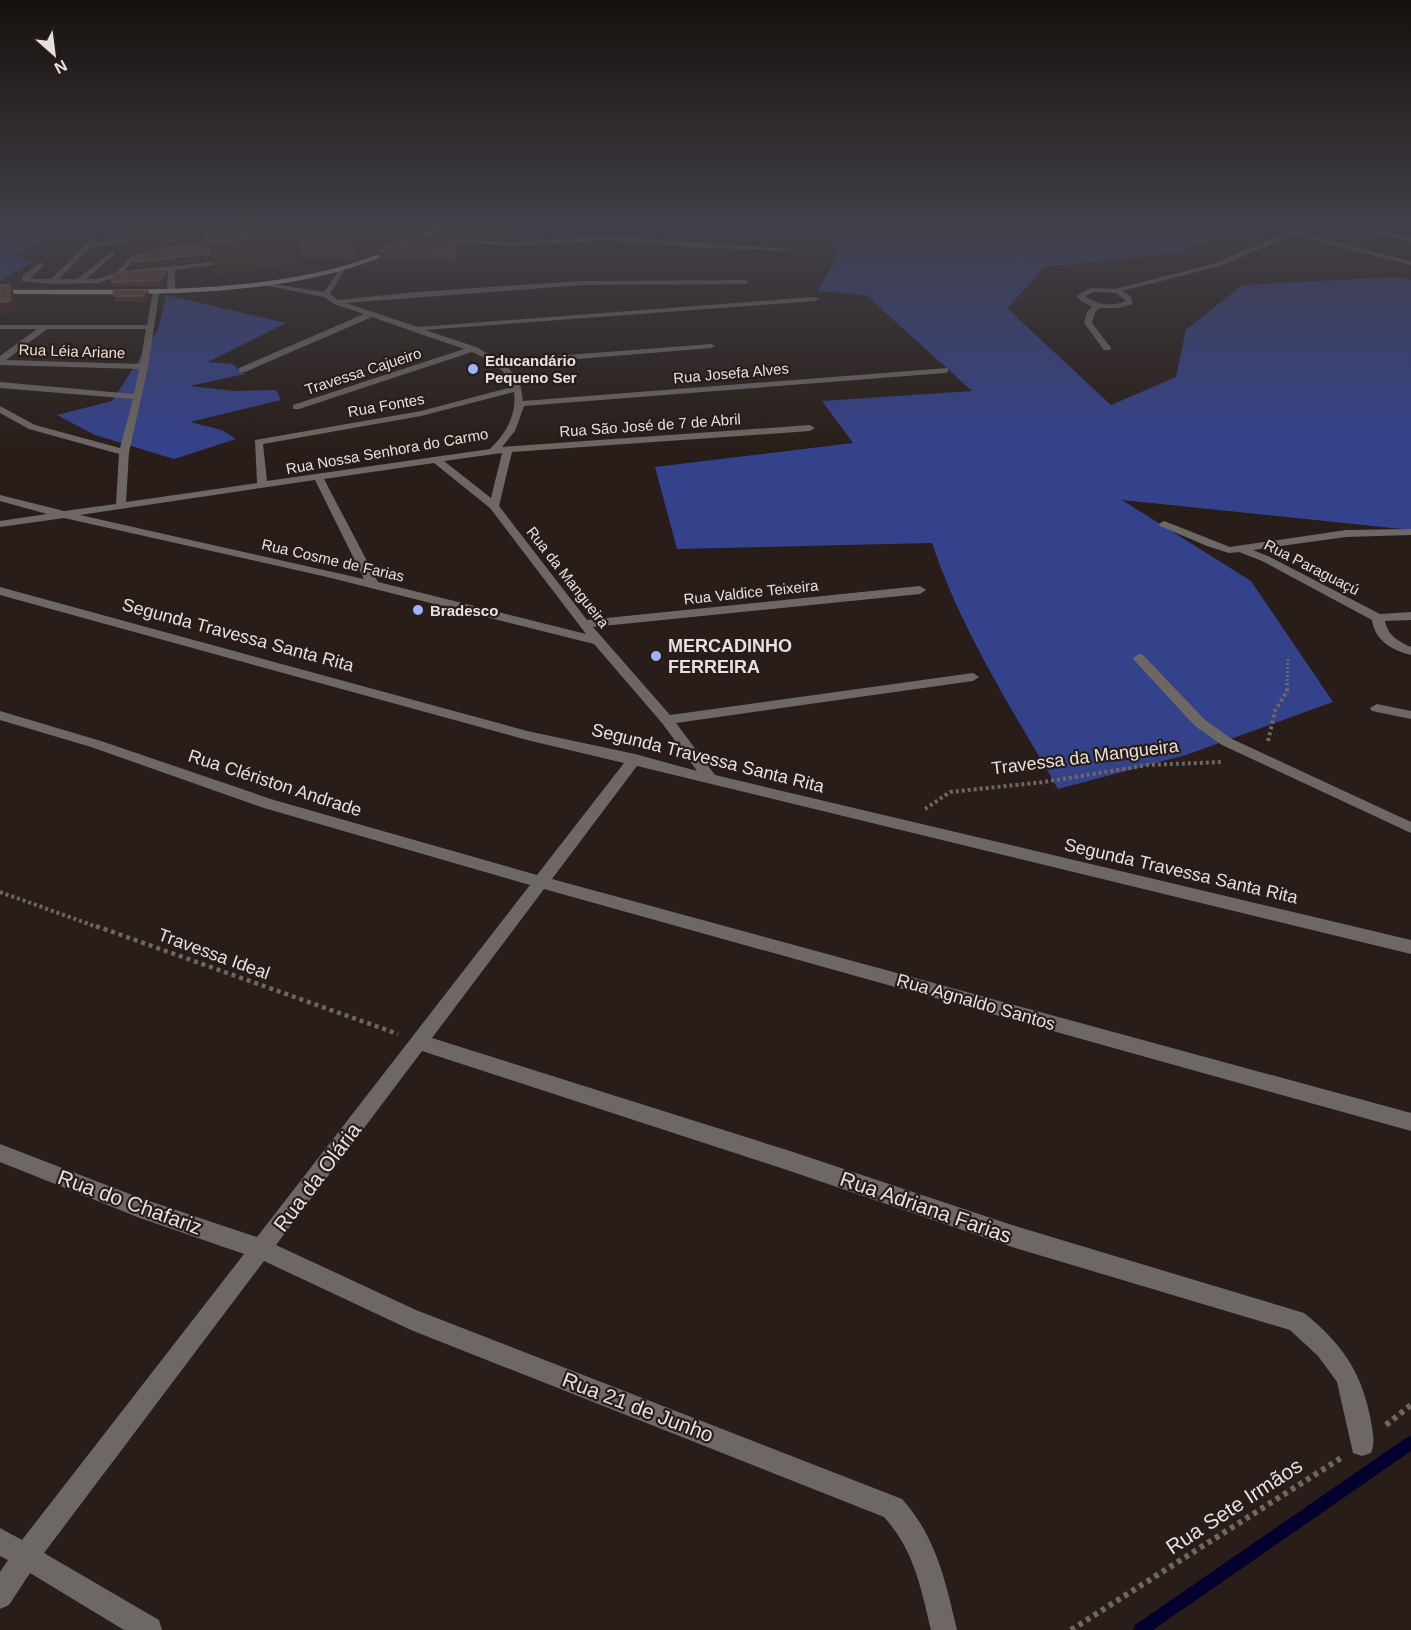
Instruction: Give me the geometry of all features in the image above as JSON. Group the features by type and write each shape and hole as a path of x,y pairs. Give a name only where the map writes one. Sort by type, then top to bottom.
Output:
{"street":[{"path":"121,505 124,452 144,367 151,301"},
{"path":"337,302 346,301"},
{"path":"414,328 787,301"},
{"path":"1088,301 1098,305 1121,306 1130,301"},
{"name":"Rua Nossa Senhora do Carmo","path":"0,524 121,505 319,479 493,451 506,441 513,430 520,404 517,388 509,373 499,363 472,349 337,302"},
{"path":"1098,305 1091,312 1089,323 1107,348"},
{"path":"242,370 371,314"},
{"path":"0,327 150,327"},
{"path":"0,361 45,327"},
{"path":"499,363 711,346"},
{"name":"Travessa Cajueiro","path":"296,407 472,349"},
{"name":"Rua Léia Ariane","path":"0,361 144,367"},
{"name":"Rua Josefa Alves","path":"520,404 945,370"},
{"path":"0,385 138,397"},
{"name":"Rua Fontes","path":"262,487 258,442 454,407 517,388"},
{"path":"0,410 32,427 124,452"},
{"name":"Rua São José de 7 de Abril","path":"493,451 810,428"},
{"path":"494,506 508,450"},
{"name":"Rua da Mangueira","path":"438,460 494,506 584,624 667,720 709,777"},
{"path":"319,479 373,584"},
{"path":"0,498 58,515"},
{"name":"Rua Cosme de Farias","path":"58,515 126,528 373,584 599,642"},
{"name":"Rua Paraguaçú","path":"1164,524 1229,550 1240,549 1322,586 1378,618"},
{"path":"1240,549 1353,532 1388,530 1411,532"},
{"name":"Rua Valdice Teixeira","path":"584,624 920,590"},
{"name":"Segunda Travessa Santa Rita","path":"0,591 527,735 635,759 1411,947"},
{"path":"1411,616 1378,618 1378,629 1384,638 1411,651"},
{"path":"1139,658 1200,723 1227,742 1411,828"},
{"path":"667,720 973,677"},
{"path":"1377,708 1411,715"},
{"name":"Rua Clériston Andrade","path":"0,715 96,744 268,804 540,883"},
{"name":"Rua da Olária","path":"0,1596 26,1557 635,759"},
{"name":"Rua Agnaldo Santos","path":"540,883 757,940 1411,1122"},
{"name":"Rua Adriana Farias","path":"419,1042 790,1161 1012,1236 1296,1321 1324,1343 1340,1364 1358,1411 1362,1444"},
{"name":"Rua do Chafariz","path":"0,1154 140,1208 261,1249"},
{"name":"Rua 21 de Junho","path":"261,1249 411,1318 893,1508 915,1533 923,1552 944,1630"},
{"path":"0,1540 149,1630"}],"path":[{"path":"1264,760 1275,711 1287,691 1288,658"},
{"name":"Travessa da Mangueira","path":"902,825 950,792 1044,782 1148,765 1264,760"},
{"name":"Travessa Ideal","path":"0,892 419,1042"},
{"name":"Rua Sete Irmãos","path":"1071,1630 1362,1444 1411,1405"}],"shaded area":[{"path":"165,301 192,301 286,323 208,362 232,364 245,374 189,386 235,391 276,390 281,400 190,422 222,430 236,439 174,459 95,435 57,415 112,401 158,330"},
{"path":"873,301 1013,301 1007,308 1111,405 1176,377 1186,330 1222,301 1411,301 1411,530 1122,500 1251,581 1333,702 1186,755 1058,789 972,638 932,543 677,549 655,467 853,443 822,401 972,391"}],"waterway":[{"path":"1140,1630 1411,1443"}],"place":[{"name":"Educandário Pequeno Ser","path":"473,369"},
{"name":"Bradesco","path":"418,610"},
{"name":"MERCADINHO FERREIRA","path":"656,656"}]}
